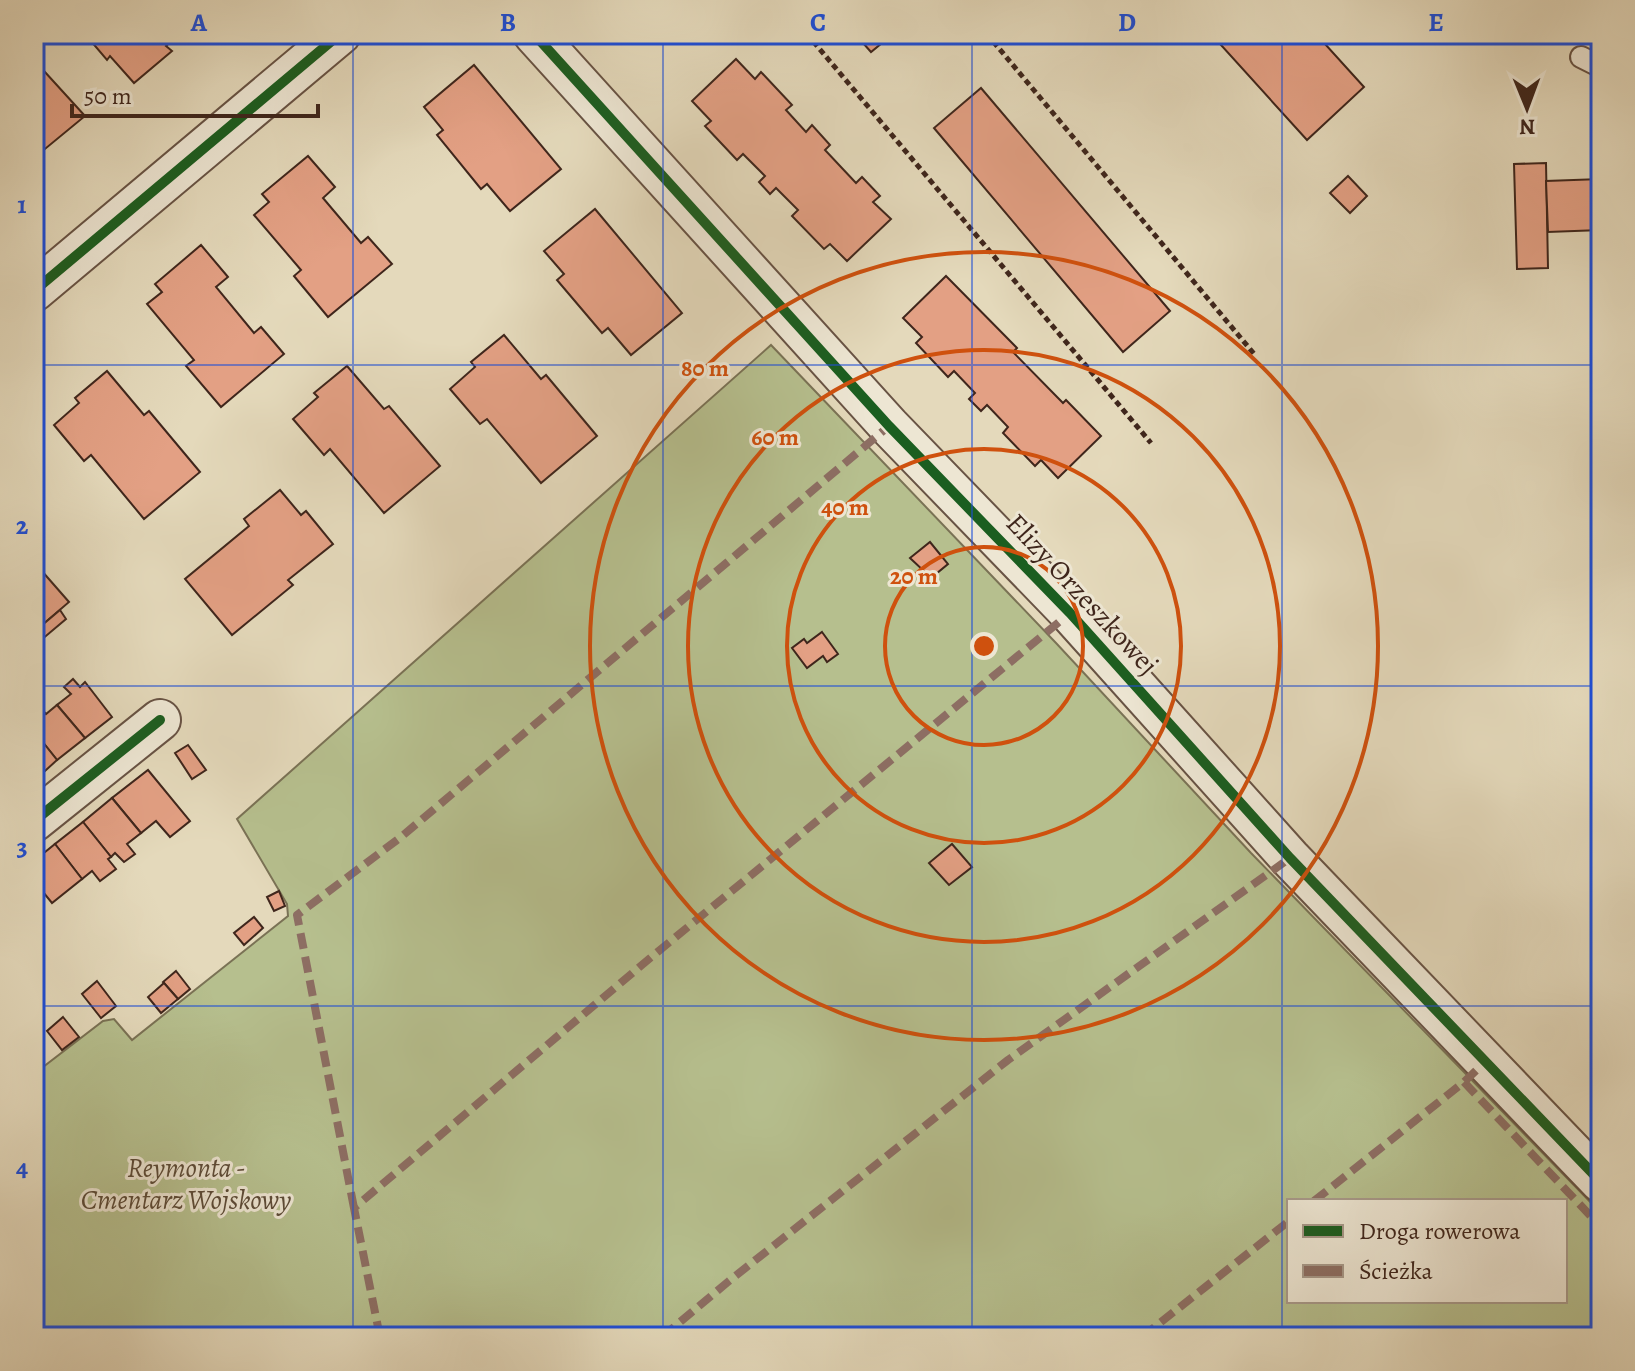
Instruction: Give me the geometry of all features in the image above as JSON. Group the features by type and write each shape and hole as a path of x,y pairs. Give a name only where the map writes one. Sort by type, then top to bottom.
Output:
{"street":[{"path":"34,291 340,34"},
{"name":"Elizy Orzeszkowej","path":"534,34 879,415 1070,613 1290,858 1601,1182"},
{"path":"34,821 160,720"}],"lane":[{"path":"1581,57 1601,67"}],"path":[{"path":"807,34 1151,443"},
{"path":"987,34 1255,355"}],"green space":[{"name":"Reymonta - Cmentarz Wojskowy","path":"771,345 1056,643 1251,853 1601,1213 1601,1337 34,1337 34,1074 103,1021 114,1019 132,1040 288,916 287,904 237,819"}],"building":[{"path":"96,34 180,34 166,46 172,51 134,83 110,56 107,60 90,40"},
{"path":"855,34 893,34 871,52"},
{"path":"1211,34 1316,34 1364,87 1307,140"},
{"path":"736,59 755,79 761,72 792,105 786,110 806,132 812,125 830,145 825,150 856,183 862,177 880,196 873,202 891,219 847,261 830,244 824,249 792,216 798,210 776,188 770,194 759,182 765,176 743,154 737,160 705,126 711,121 692,101"},
{"path":"34,60 85,116 34,158"},
{"path":"474,65 561,169 510,211 487,184 481,189 437,135 443,130 424,107"},
{"path":"981,88 1170,311 1123,352 934,128"},
{"path":"308,156 335,187 323,198 361,243 368,237 392,264 328,317 294,276 301,270 254,215 269,202 262,194"},
{"path":"1546,163 1548,268 1517,269 1514,164"},
{"path":"1348,176 1367,196 1350,213 1330,193"},
{"path":"1601,179 1601,230 1548,232 1546,181"},
{"path":"595,209 682,313 631,355 608,328 602,333 557,280 564,274 544,251"},
{"path":"201,245 228,277 216,287 254,333 261,327 284,354 221,407 186,366 194,360 147,304 162,292 155,284"},
{"path":"946,276 1017,348 1013,352 1101,436 1058,478 1041,460 1035,466 1003,433 1008,427 987,405 981,411 969,399 975,393 954,371 948,377 916,343 922,337 903,318"},
{"path":"504,335 541,379 546,375 597,436 541,483 487,419 480,424 450,389 475,367 471,362"},
{"path":"347,366 384,409 389,406 440,466 384,513 330,449 324,455 293,419 318,397 314,393"},
{"path":"107,371 144,415 149,411 200,472 144,519 91,455 84,461 54,425 79,403 75,398"},
{"path":"280,490 301,515 306,511 333,544 288,580 293,585 232,635 185,579 249,526 244,519"},
{"path":"930,542 948,564 931,578 922,574 925,572 910,558"},
{"path":"41,570 69,602 34,632 34,576"},
{"path":"60,610 66,619 40,641 34,632"},
{"path":"822,632 838,654 827,662 823,656 807,668 792,648 804,639 807,643"},
{"path":"73,679 80,687 85,682 112,717 85,738 57,705 71,694 64,687"},
{"path":"38,705 46,714 57,705 85,738 57,760 34,731 34,709"},
{"path":"34,731 57,760 34,781"},
{"path":"188,745 206,770 192,779 175,753"},
{"path":"148,770 190,821 170,837 156,821 141,833 112,798"},
{"path":"112,798 141,833 127,844 135,854 124,862 115,853 111,857 83,822"},
{"path":"83,822 111,857 108,859 116,869 100,881 92,871 82,879 55,844"},
{"path":"55,844 82,879 52,903 34,881 34,861"},
{"path":"952,844 972,867 949,885 929,863"},
{"path":"279,891 285,906 274,911 267,897"},
{"path":"254,917 263,928 244,945 234,933"},
{"path":"176,971 190,989 178,999 163,982"},
{"path":"97,981 116,1006 101,1018 82,994"},
{"path":"164,983 178,999 161,1013 148,997"},
{"path":"63,1017 79,1037 62,1050 47,1031"}],"marked path":[{"path":"354,1208 297,915 401,837 889,426"},
{"path":"380,1337 354,1208 649,959 1070,613"},
{"path":"662,1337 1008,1060 1290,858"},
{"path":"1317,1199 1485,1062"},
{"path":"1464,1082 1601,1227"},
{"path":"1142,1337 1287,1223"},
{"path":"1583,1337 1601,1322"}],"cycle path":[{"path":"34,291 340,34"},
{"path":"534,34 889,426 1070,613 1290,858 1601,1182"},
{"path":"34,821 160,720"}]}
